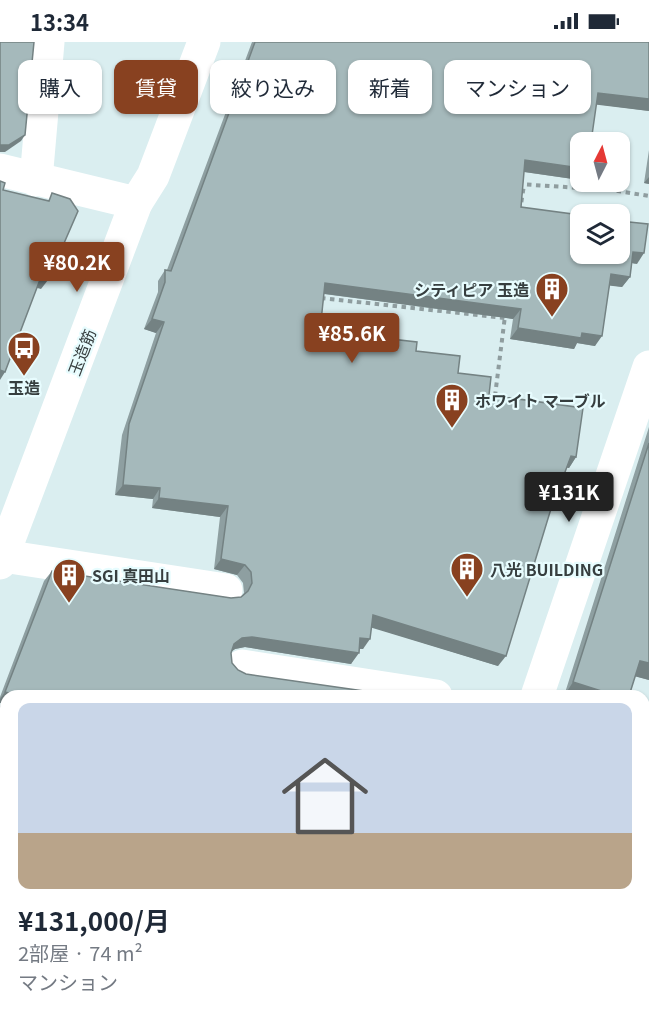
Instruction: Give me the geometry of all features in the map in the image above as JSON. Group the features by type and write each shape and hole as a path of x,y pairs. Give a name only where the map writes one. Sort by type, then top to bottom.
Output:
{"street":[{"path":"36,180 48,42"},
{"name":"玉造筋","path":"1,559 136,203 153,176 204,42"},
{"path":"0,170 136,203"},
{"path":"539,690 649,367"},
{"path":"1,559 226,590"},
{"path":"242,666 397,690"}],"path":[{"path":"512,183 612,190 649,196"},
{"path":"519,218 524,185"},
{"path":"314,298 505,318"},
{"path":"495,396 507,307"}],"building":[{"path":"0,42 34,42 32,60 18,60 18,114 27,114 25,135 9,145 0,145"},
{"path":"255,42 649,42 649,99 598,93 592,132 570,132 570,167 525,160 521,207 570,214 570,264 630,264 630,222 648,224 644,253 633,252 630,277 611,274 602,336 582,333 581,338 518,328 521,309 325,283 320,331 417,342 416,351 460,356 458,373 491,377 489,395 583,408 576,457 571,456 550,512 506,656 373,615 370,639 360,638 359,653 252,637 242,638 234,644 231,653 232,663 246,674 357,690 6,690 52,571 231,598 241,597 252,583 251,572 245,565 221,559 228,506 159,498 160,488 123,485 129,424 164,322 152,319 165,282 165,270 171,271 229,114 336,114 336,60 248,60"},
{"path":"0,181 5,183 3,190 49,201 52,193 70,199 78,211 48,280 41,277 5,372 0,370"},
{"path":"649,443 649,663 640,661 631,690 598,690 573,682"}],"place":[{"name":"シティピア 玉造","path":"552,318"},
{"name":"玉造","path":"24,377"},
{"name":"ホワイト マーブル","path":"452,429"},
{"name":"八光 BUILDING","path":"467,598"},
{"name":"SGI 真田山","path":"69,604"}]}
